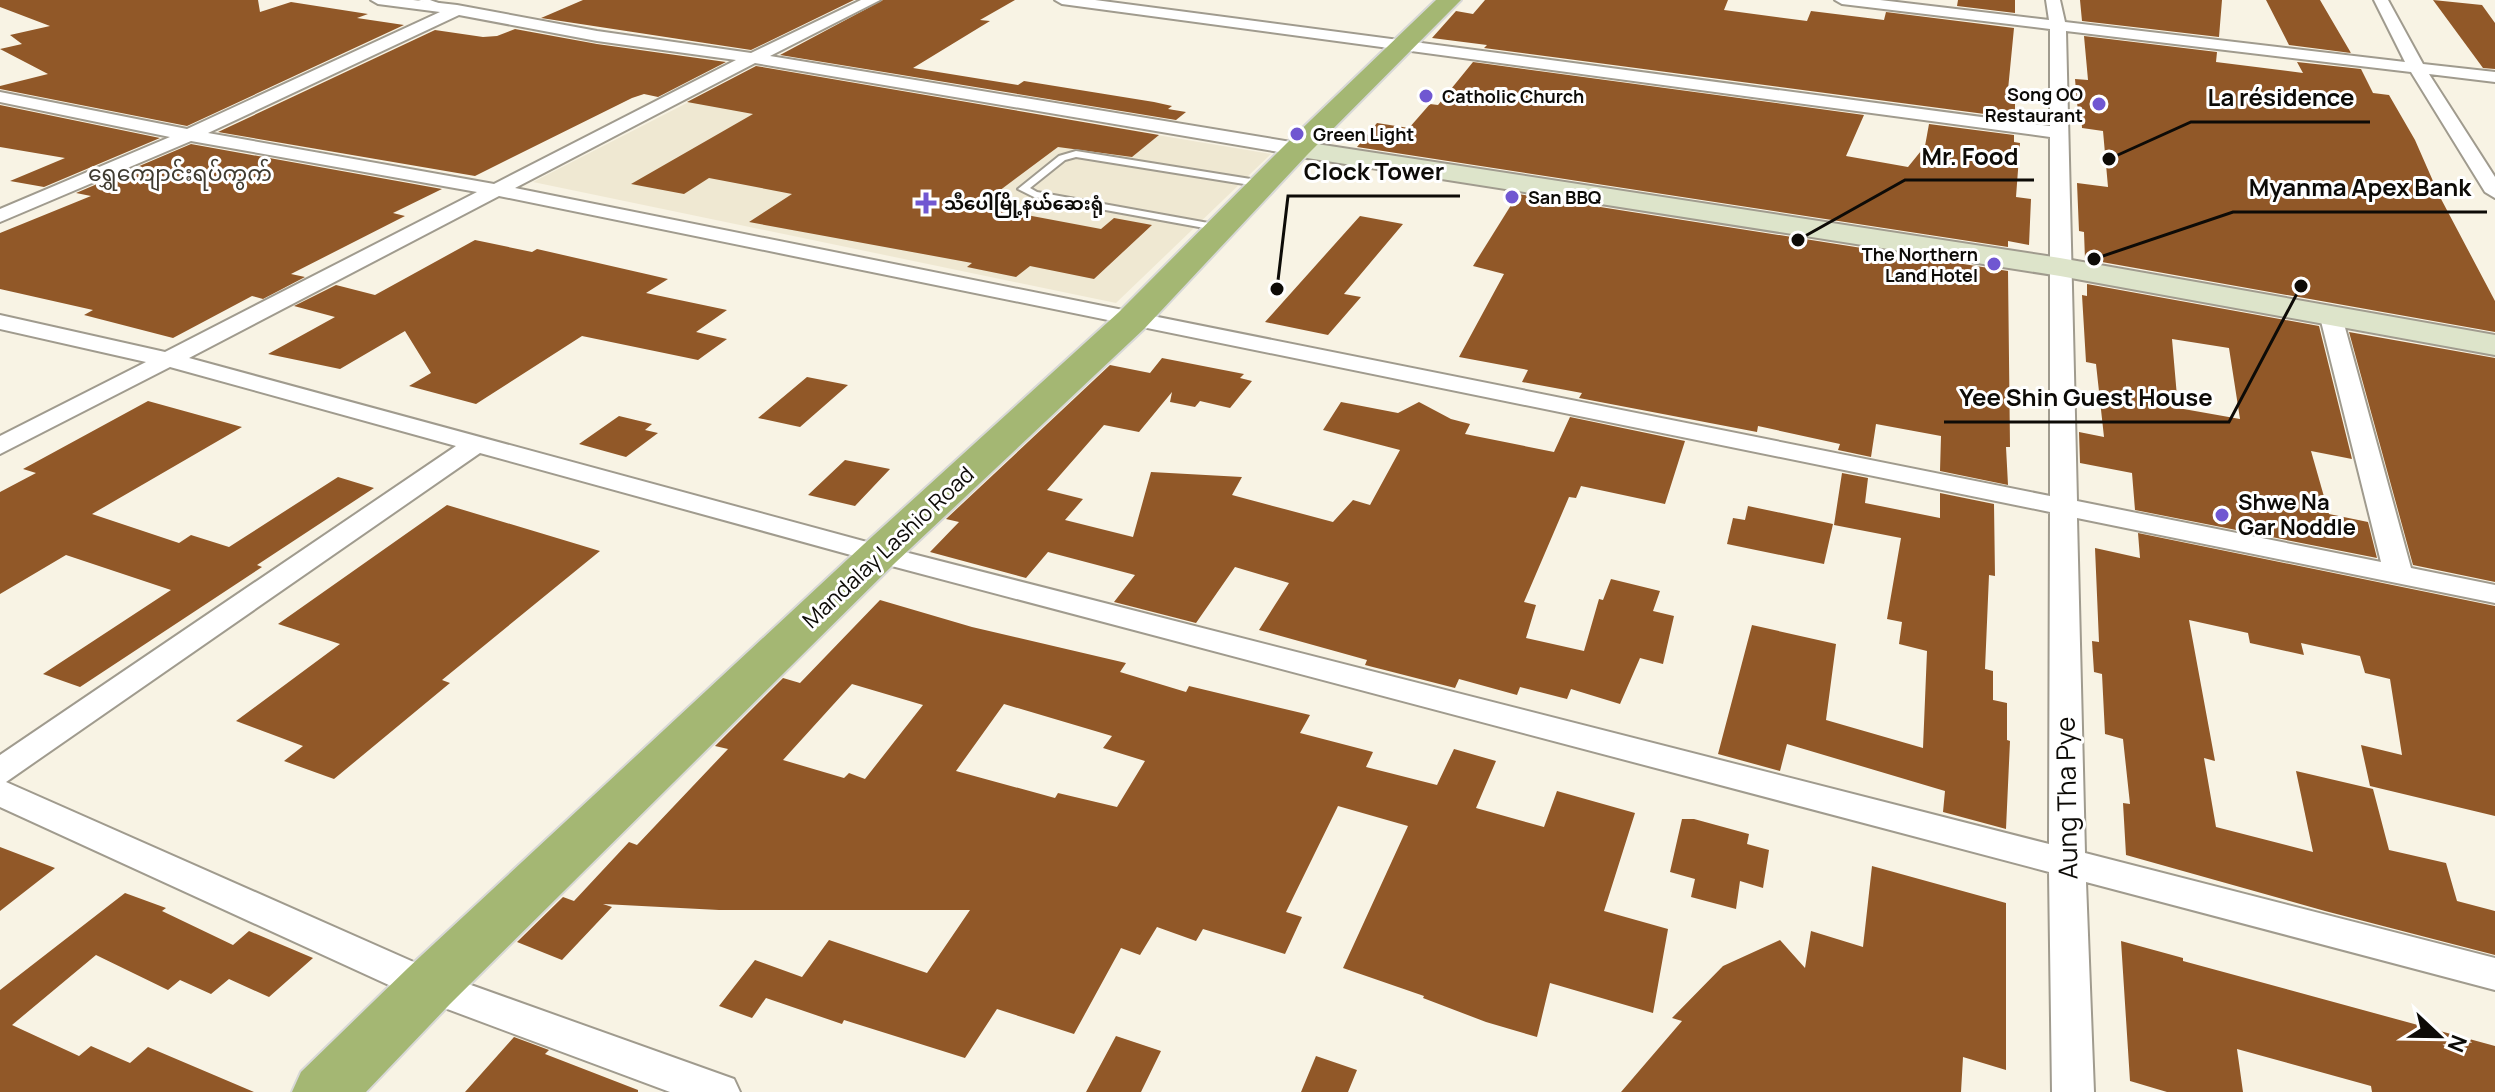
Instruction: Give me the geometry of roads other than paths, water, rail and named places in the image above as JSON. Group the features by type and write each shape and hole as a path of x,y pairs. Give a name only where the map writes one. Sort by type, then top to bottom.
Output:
{"highway":[{"name":"Mandalay Lashio Road","path":"324,1092 429,986 879,554 1132,320 1297,149 1406,46 1449,0"}],"main road":[{"path":"1297,149 2060,267 2495,345"}],"street":[{"path":"378,0 457,10 597,36 753,58 1297,149"},
{"path":"0,216 189,135 457,10 488,0"},
{"path":"0,446 753,58 873,0"},
{"path":"1062,0 2059,133"},
{"path":"1842,0 2495,77"},
{"name":"Aung Tha Pye","path":"2053,0 2058,25 2067,862 2073,1092"},
{"path":"2381,0 2417,68 2495,192"},
{"path":"0,97 189,135 496,190 1132,320 2063,504 2495,594"},
{"path":"2330,313 2398,574"},
{"path":"0,322 166,359 879,554 2495,974"},
{"path":"0,772 476,444"},
{"path":"0,793 429,986 719,1092"}],"lane":[{"path":"422,0 457,10"},
{"path":"1221,228 1034,194 1023,189 1062,158 1076,154 1263,184"}],"place":[{"name":"Catholic Church","path":"1426,96"},
{"name":"Song OO Restaurant","path":"2099,104"},
{"name":"Green Light","path":"1297,134"},
{"name":"La résidence","path":"2109,159"},
{"name":"San BBQ","path":"1512,197"},
{"name":"သီပေါမြို့နယ်ဆေးရုံ","path":"926,203"},
{"name":"Mr. Food","path":"1798,240"},
{"name":"Myanma Apex Bank","path":"2094,259"},
{"name":"The Northern Land Hotel","path":"1994,264"},
{"name":"Yee Shin Guest House","path":"2301,286"},
{"name":"Clock Tower","path":"1277,289"},
{"name":"Shwe Na Gar Noddle","path":"2222,515"}],"district":[{"name":"ရွှေကျောင်းရပ်ကွက်","path":"180,173"}]}
